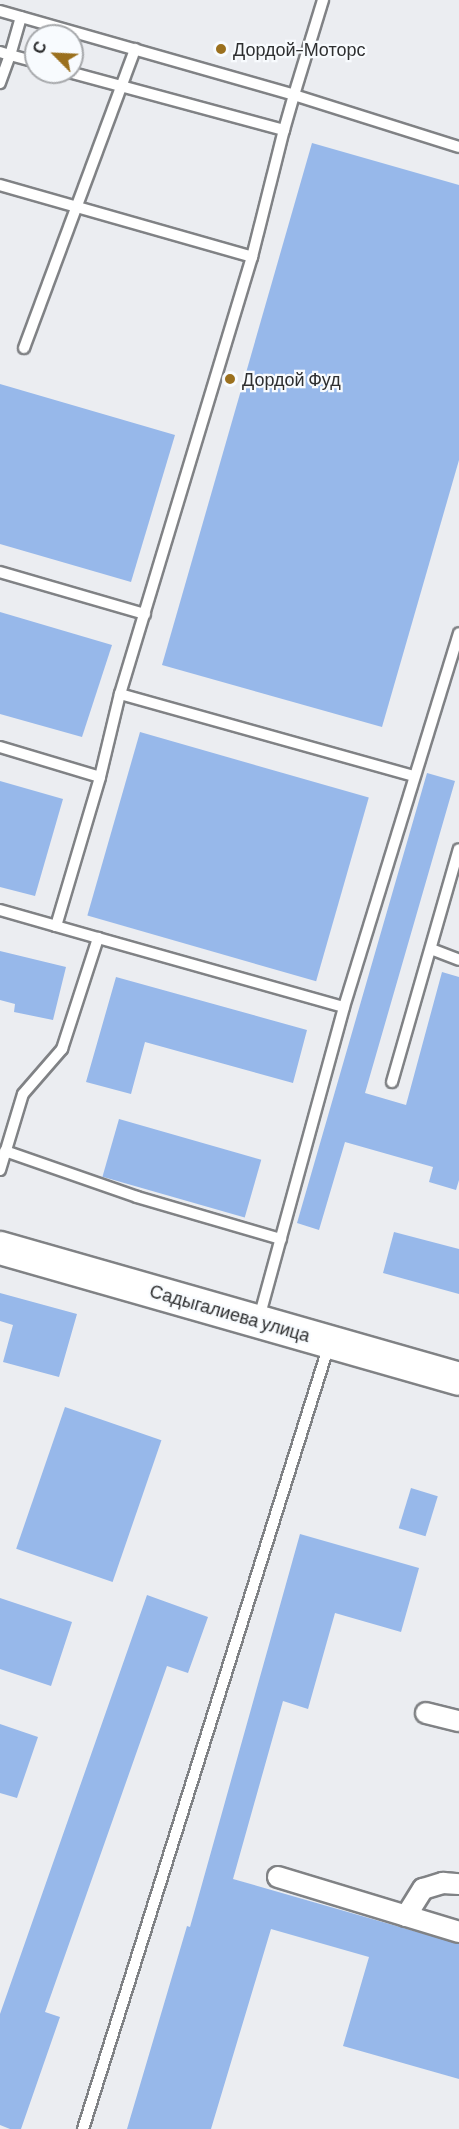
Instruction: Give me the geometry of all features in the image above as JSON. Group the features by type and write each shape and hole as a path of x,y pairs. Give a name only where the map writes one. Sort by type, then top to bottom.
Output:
{"main road":[{"name":"Садыгалиева улица","path":"0,1248 459,1379"}],"street":[{"path":"426,1713 459,1721"},
{"path":"278,1877 459,1932"},
{"path":"406,1916 423,1889 443,1883 459,1884"}],"lane":[{"path":"56,926 100,777 120,694 252,257 284,130 322,0"},
{"path":"0,11 294,95 459,147"},
{"path":"0,83 5,53 21,17"},
{"path":"24,348 135,49"},
{"path":"5,53 24,59"},
{"path":"84,76 284,130"},
{"path":"0,185 252,257"},
{"path":"0,572 145,614"},
{"path":"258,1321 344,1007 413,776 459,633"},
{"path":"120,694 413,776"},
{"path":"0,747 100,777"},
{"path":"392,1082 459,849"},
{"path":"0,909 344,1007"},
{"path":"0,1170 23,1094 62,1049 98,938"},
{"path":"431,949 459,960"},
{"path":"6,1151 137,1197 280,1239"},
{"path":"83,2129 330,1341"}],"building":[{"path":"312,143 459,185 459,460 382,727 162,665"},
{"path":"0,384 175,435 131,582 0,544"},
{"path":"0,612 112,645 82,737 0,714"},
{"path":"140,732 369,798 316,981 87,916"},
{"path":"427,773 455,781 365,1093 406,1105 442,972 459,977 459,1180 456,1190 429,1182 433,1167 345,1142 319,1230 297,1223"},
{"path":"0,781 63,799 35,896 0,887"},
{"path":"0,951 66,967 53,1020 14,1012 15,1004 0,1000"},
{"path":"116,977 307,1030 293,1083 145,1042 131,1094 86,1082"},
{"path":"119,1119 261,1160 245,1217 102,1177"},
{"path":"394,1232 459,1249 459,1294 383,1273"},
{"path":"0,1293 77,1314 59,1377 3,1362 13,1325 0,1321"},
{"path":"65,1407 161,1440 113,1582 16,1549"},
{"path":"411,1488 438,1496 425,1536 399,1528"},
{"path":"300,1534 419,1568 401,1632 335,1613 308,1709 283,1701 233,1879 459,1944 459,2079 343,2046 369,1957 271,1929 211,2129 127,2129 187,1926 190,1927"},
{"path":"147,1595 208,1617 188,1673 167,1666 45,2012 60,2017 21,2129 10,2129 0,2125 0,2014"},
{"path":"0,1598 72,1622 51,1686 0,1669"},
{"path":"0,1724 38,1737 17,1798 0,1793"}],"place":[{"name":"Дордой–Моторс","path":"221,49"},
{"name":"Дордой Фуд","path":"230,379"}]}
